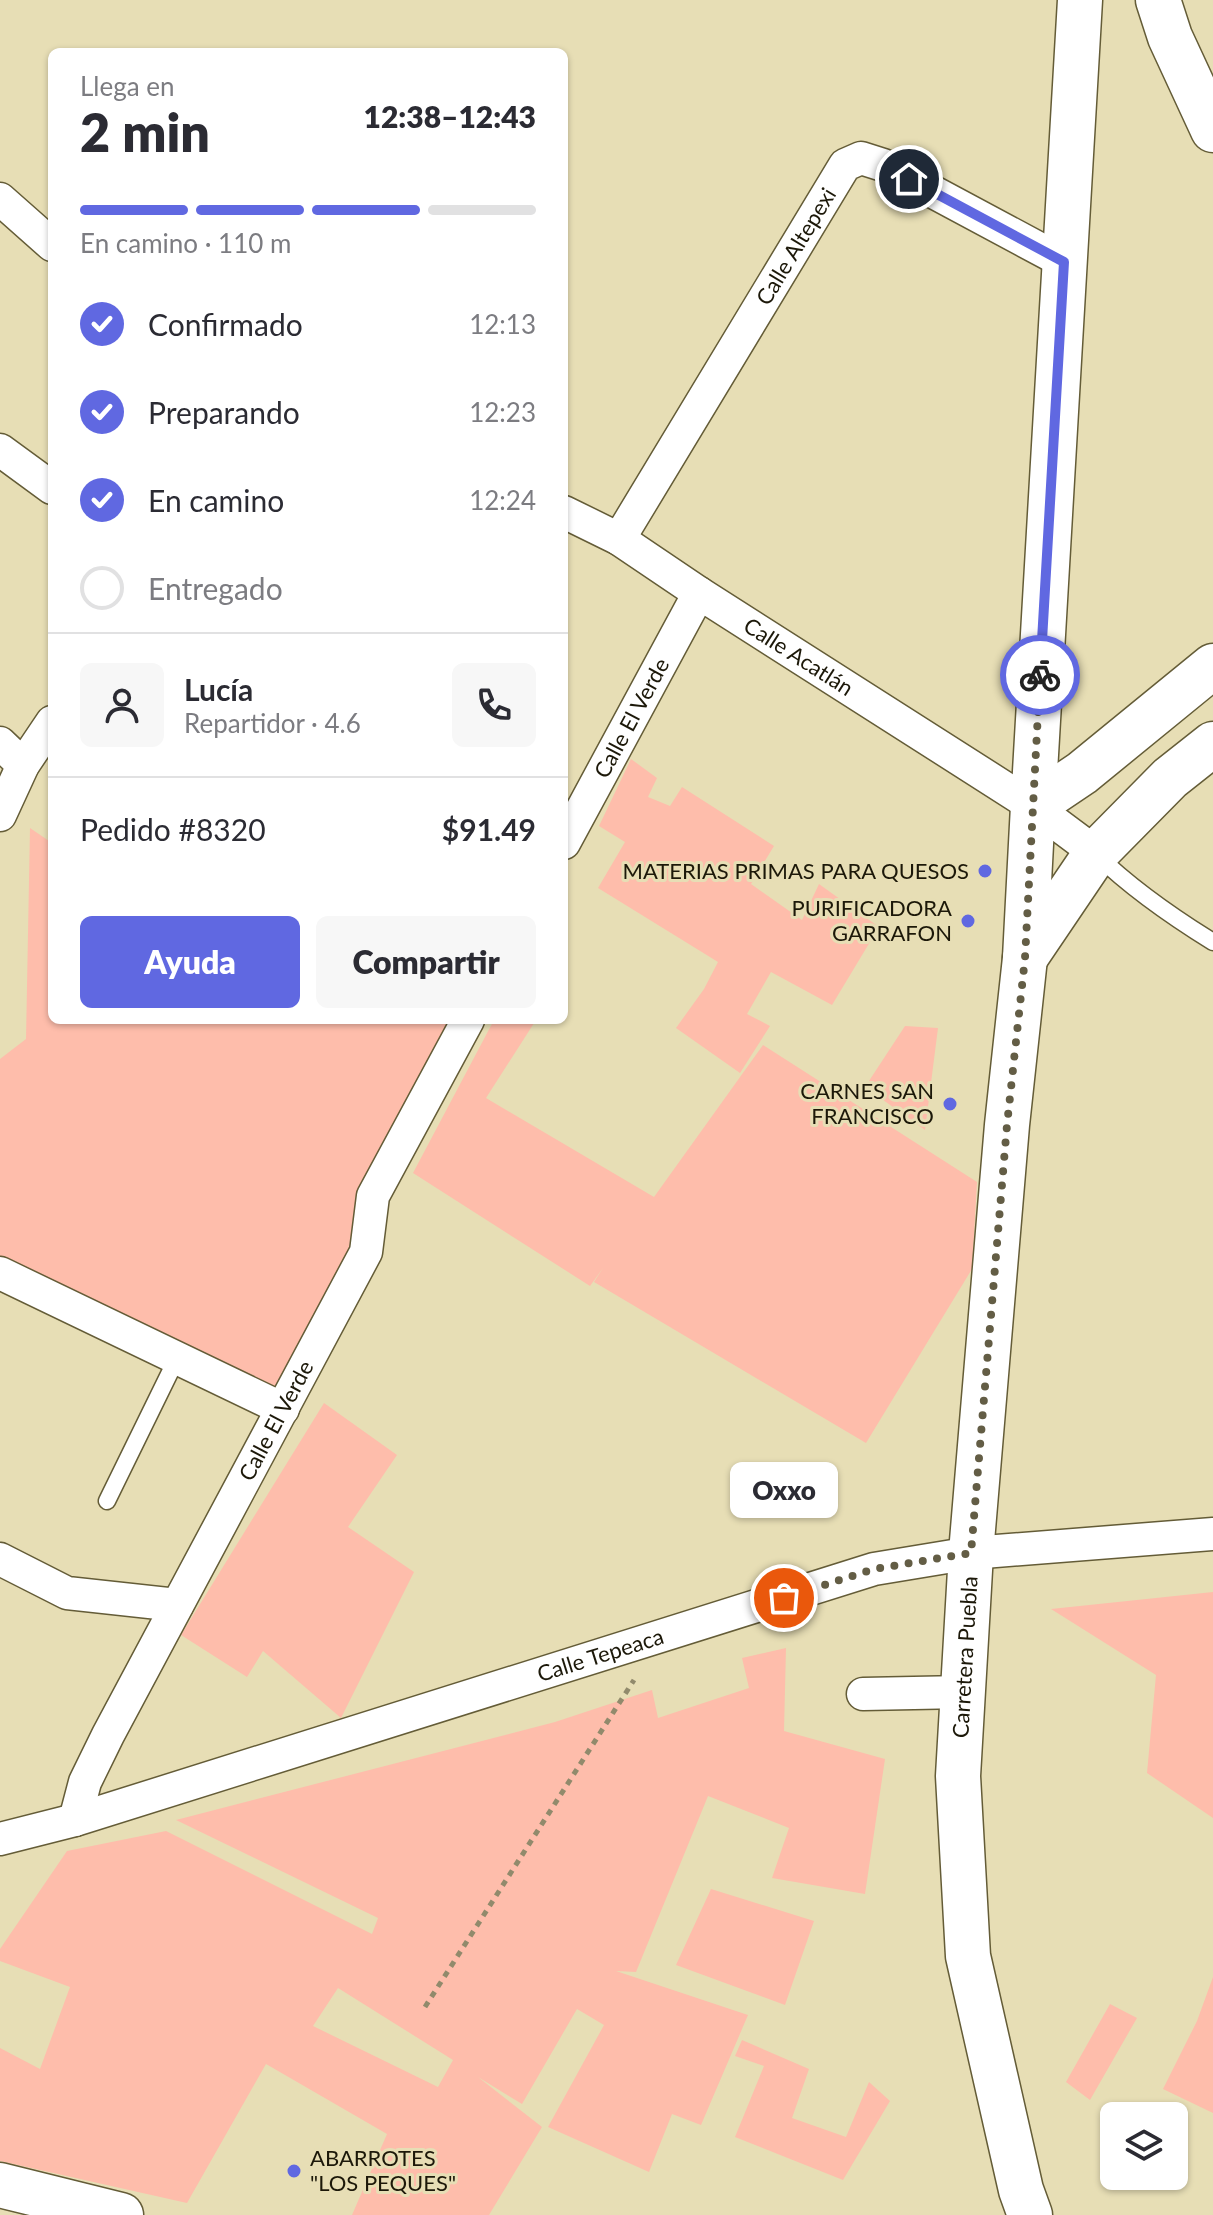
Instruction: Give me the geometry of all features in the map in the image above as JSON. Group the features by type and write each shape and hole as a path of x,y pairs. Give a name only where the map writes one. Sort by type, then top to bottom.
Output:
{"main road":[{"path":"1158,0 1170,37 1213,130"},
{"name":"Carretera Puebla","path":"1030,2215 1021,2190 968,1956 958,1776 971,1553 1007,1125 1025,958 1077,9"},
{"path":"1033,806 1082,773 1213,666"},
{"path":"1025,958 1096,853 1170,778 1213,744"},
{"path":"0,2185 121,2215"}],"street":[{"name":"Calle Altepexi","path":"619,539 845,165 861,158 883,165 1064,262"},
{"path":"0,199 48,241"},
{"path":"0,450 48,485"},
{"name":"Calle Acatlán","path":"568,514 619,539 1033,806 1096,853"},
{"name":"Calle El Verde","path":"568,836 699,593"},
{"path":"0,815 11,754 48,725"},
{"name":"Calle El Verde","path":"75,1820 91,1770 366,1252 373,1196 466,1024"},
{"path":"0,1273 283,1409"},
{"name":"Calle Tepeaca","path":"0,1839 75,1820 874,1569 971,1553 1213,1534"},
{"path":"0,1559 67,1593 177,1605"},
{"path":"863,1694 964,1692"}],"lane":[{"path":"1096,853 1125,883 1162,911 1213,942"},
{"path":"107,1501 177,1358"}],"path":[{"path":"425,2007 663,1635"}],"shaded area":[{"path":"631,759 657,778 648,797 670,806 682,787 774,846 751,884 802,920 819,884 879,927 832,1005 771,972 747,1014 770,1026 740,1073 676,1028 704,989 718,962 598,888 625,842 599,826"},
{"path":"30,828 48,840 48,1024 466,1024 283,1409 0,1273 0,1059 26,1039"},
{"path":"492,1024 533,1024 486,1098 654,1197 763,1045 977,1182 972,1269 866,1443 594,1282 603,1268 590,1286 413,1173"},
{"path":"905,1026 938,1028 925,1130 865,1087"},
{"path":"324,1403 397,1455 348,1527 414,1572 341,1718 263,1651 247,1677 181,1635"},
{"path":"1213,1592 1213,1818 1147,1773 1156,1675 1051,1609"},
{"path":"786,1648 784,1731 885,1759 865,1894 772,1878 789,1828 708,1796 636,1972 616,1971 748,2015 701,2125 672,2114 649,2172 548,2127 604,2025 577,2009 522,2104 478,2077 542,2127 489,2215 352,2215 387,2134 266,2064 187,2203 0,2161 0,2048 40,2069 70,1987 0,1961 0,1949 67,1851 166,1831 372,1934 378,1918 176,1820 555,1722 652,1690 658,1718 749,1688 742,1658","holes":["338,1988 453,2060 438,2087 313,2026"]},
{"path":"711,1889 814,1921 785,2005 676,1965"},
{"path":"1213,1977 1213,2113 1163,2089 1197,2021"},
{"path":"1110,2004 1137,2018 1090,2100 1066,2082"},
{"path":"742,2040 809,2069 792,2118 846,2137 869,2082 890,2101 843,2180 735,2137 764,2066 735,2056"}],"way so far":[{"path":"784,1598 874,1569 971,1553 1007,1125 1025,958 1040,675"}],"place":[{"name":"MATERIAS PRIMAS PARA QUESOS","path":"985,871"},
{"name":"PURIFICADORA GARRAFON","path":"968,921"},
{"name":"CARNES SAN FRANCISCO","path":"950,1104"},
{"name":"Oxxo","path":"784,1598"},
{"name":"ABARROTES \"LOS PEQUES\"","path":"294,2171"}],"route":[{"path":"909,179 1064,262 1040,675"}]}
